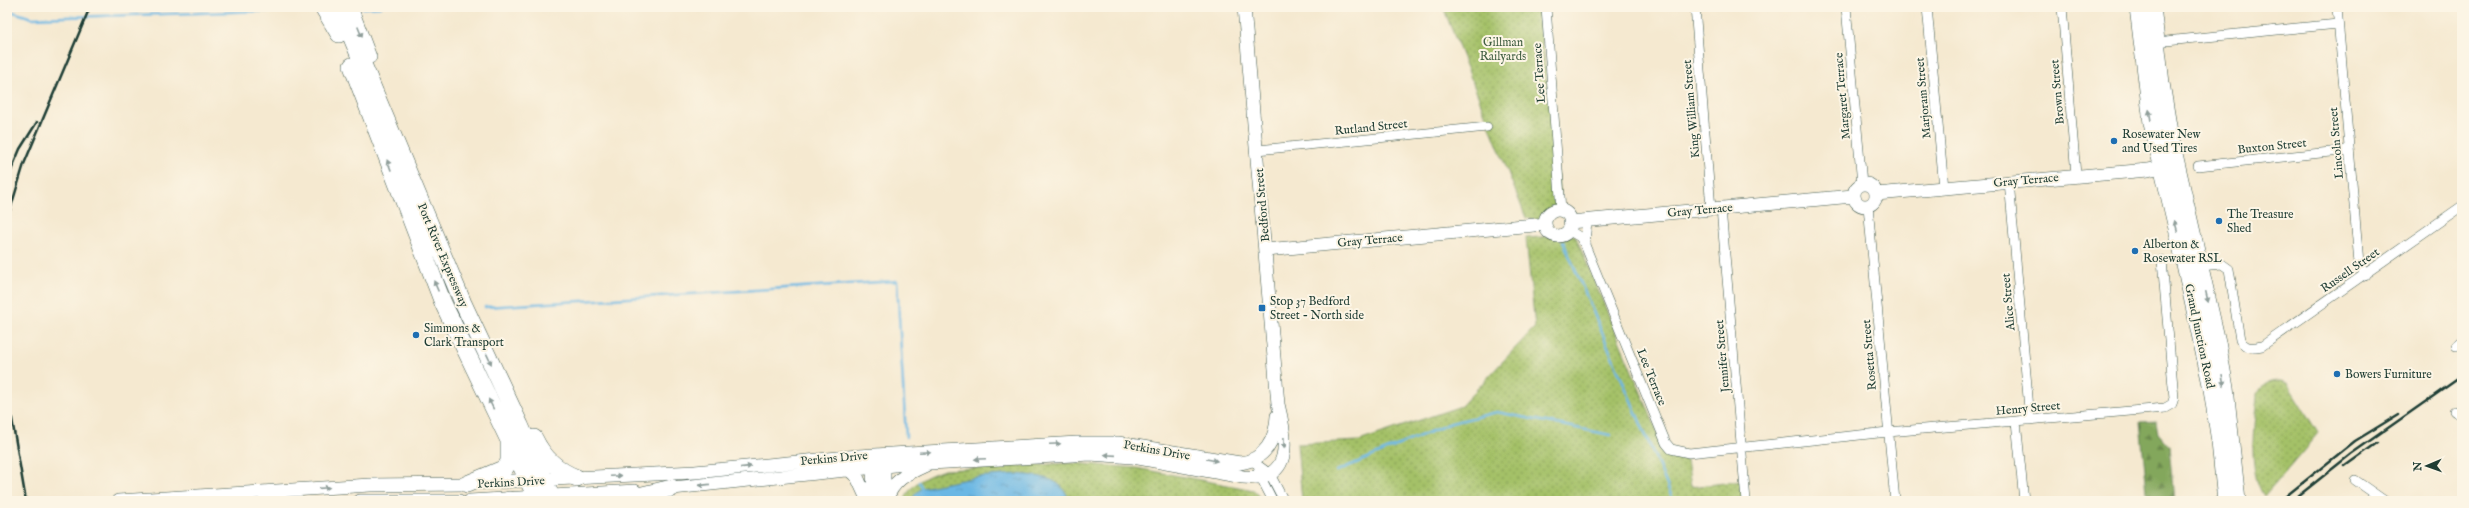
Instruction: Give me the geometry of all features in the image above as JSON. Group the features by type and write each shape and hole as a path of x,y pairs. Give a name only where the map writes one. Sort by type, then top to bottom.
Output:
{"highway":[{"path":"323,7 339,34"},
{"name":"Port River Expressway","path":"328,7 430,272 509,439 536,480"},
{"name":"Port River Expressway","path":"339,7 463,303 497,377 536,480 545,499"},
{"name":"Grand Junction Road","path":"2138,7 2145,83 2168,165 2200,266 2225,388 2238,501"},
{"name":"Grand Junction Road","path":"2152,7 2161,83 2168,165 2180,241 2207,367 2220,442 2226,501"},
{"path":"370,56 403,146 412,182"},
{"path":"497,377 509,388 539,448 560,470 577,478"},
{"path":"466,484 504,468 509,462 509,439"},
{"path":"617,501 672,488"}],"street":[{"path":"350,7 370,56"},
{"name":"Bedford Street","path":"1244,7 1258,150 1278,404"},
{"name":"Lee Terrace","path":"1546,7 1561,210"},
{"name":"King William Street","path":"1696,7 1716,209"},
{"name":"Margaret Terrace","path":"1846,7 1862,184"},
{"name":"Marjoram Street","path":"1927,7 1944,188"},
{"name":"Brown Street","path":"2062,7 2076,175"},
{"name":"Lincoln Street","path":"2337,7 2359,263 2365,275"},
{"path":"2156,42 2338,24"},
{"name":"Rutland Street","path":"1258,150 1487,127"},
{"name":"Buxton Street","path":"2198,166 2349,150"},
{"name":"Gray Terrace","path":"1876,194 2076,175 2148,170 2168,165"},
{"name":"Alice Street","path":"2009,181 2030,420"},
{"path":"1862,184 1873,187 1876,194 1875,201 1868,206 1859,205 1853,196 1855,188 1862,184"},
{"name":"Gray Terrace","path":"1569,226 1587,220 1853,196"},
{"name":"Rosetta Street","path":"1868,206 1895,501"},
{"name":"Russell Street","path":"2200,266 2222,264 2229,269 2238,334 2244,346 2250,348 2262,346 2462,206"},
{"name":"Jennifer Street","path":"1716,209 1742,448 1746,501"},
{"path":"1561,210 1568,215 1569,226 1563,234 1556,236 1548,230 1545,224 1548,215 1561,210"},
{"name":"Lee Terrace","path":"1585,245 1587,220"},
{"name":"Gray Terrace","path":"1266,250 1545,224"},
{"name":"Lee Terrace","path":"1569,226 1585,245 1666,443 1671,449 1689,453 1742,448"},
{"name":"Henry Street","path":"1742,448 1888,432 2165,408 2172,404 2174,398 2162,260"},
{"path":"1278,404 1273,437 1265,450 1252,460 1284,501"},
{"path":"1265,476 1280,466 1284,454 1284,430 1278,404"},
{"path":"2016,421 2024,501"},
{"name":"Perkins Drive","path":"118,501 370,486 466,484 878,462 1099,442 1141,447 1224,462 1240,463 1252,460"},
{"name":"Perkins Drive","path":"470,501 545,499 672,488 848,469 878,462 933,462 1107,454 1238,476 1265,476"},
{"path":"874,501 878,462"},
{"path":"878,462 885,501"},
{"path":"885,501 891,487 898,480 933,462"},
{"path":"848,469 857,477 868,501"},
{"path":"1265,476 1273,501"},
{"path":"2354,480 2385,501"},
{"path":"360,501 459,501"}],"green space":[{"name":"Gillman Railyards","path":"1443,7 1538,7 1561,206 1542,220 1526,218"},
{"path":"1575,235 1668,457 1687,460 1691,487 1741,481 1742,501 1302,501 1297,444 1359,441 1461,406 1535,327 1526,238"},
{"path":"2281,381 2287,383 2318,433 2264,496 2255,474 2253,448 2257,397 2263,386 2266,384"},
{"path":"2156,421 2158,433 2169,446 2174,501 2148,501 2140,422"},
{"path":"1072,463 1136,468 1254,490 1262,501 904,501 910,489 920,481 944,470"}],"water":[{"path":"1016,474 1040,477 1055,482 1066,493 1069,501 912,501 915,494 922,488 977,477"}],"waterway":[{"path":"363,8 381,7"},
{"path":"7,10 32,18 303,10"},
{"path":"1563,241 1672,497"},
{"path":"485,307 897,281 906,437"},
{"path":"1337,471 1451,423 1497,412 1611,435"},
{"path":"919,482 922,488"}],"railway":[{"path":"7,220 24,164 90,7"},
{"path":"7,180 20,149 37,122"},
{"path":"2292,501 2351,454 2462,376"},
{"path":"7,390 26,501"},
{"path":"2280,501 2355,441 2399,414"},
{"path":"2345,466 2377,443"}],"place":[{"name":"Rosewater New and Used Tires","path":"2114,141"},
{"name":"The Treasure Shed","path":"2219,221"},
{"name":"Alberton & Rosewater RSL","path":"2135,251"},
{"name":"Stop 37 Bedford Street - North side","path":"1262,308"},
{"name":"Simmons & Clark Transport","path":"416,335"},
{"name":"Bowers Furniture","path":"2337,374"}]}
